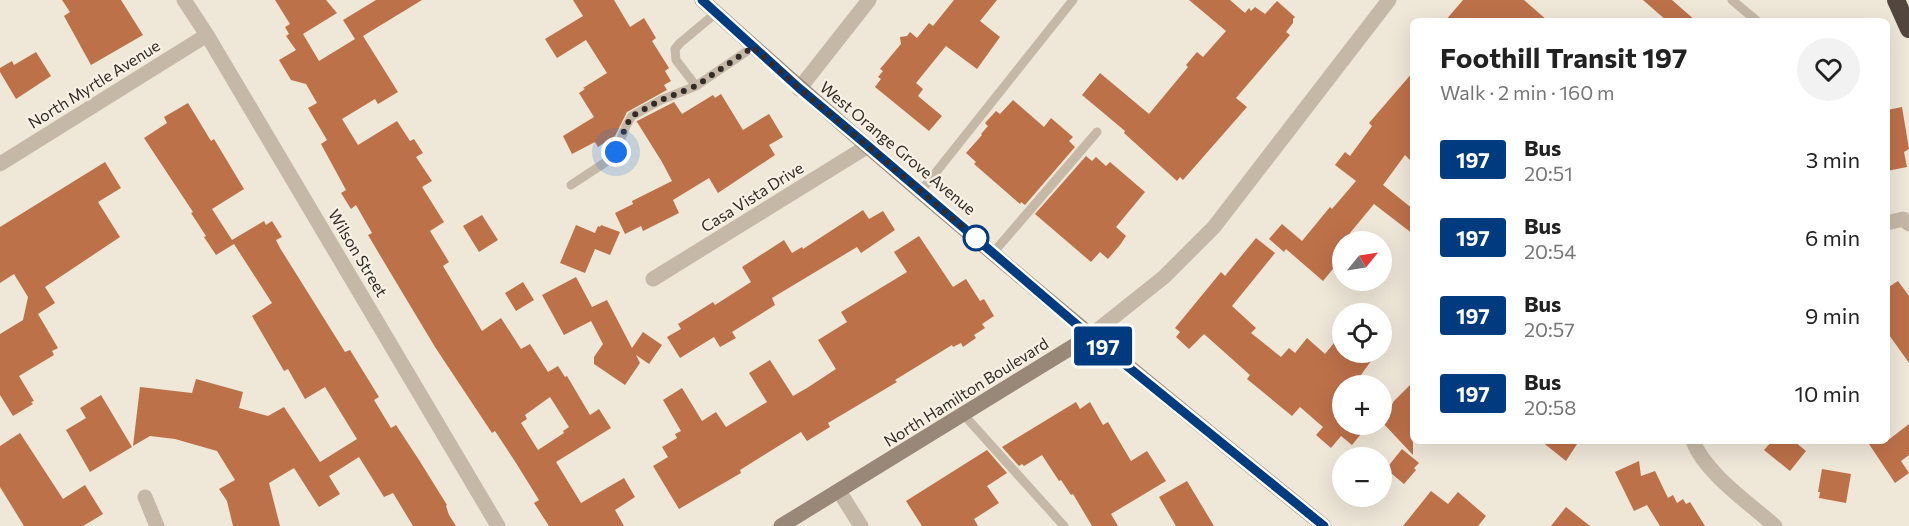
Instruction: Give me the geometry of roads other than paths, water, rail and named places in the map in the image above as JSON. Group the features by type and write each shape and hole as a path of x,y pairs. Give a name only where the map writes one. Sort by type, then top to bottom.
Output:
{"highway":[{"path":"1896,0 1909,29"}],"street":[{"name":"Wilson Street","path":"184,0 207,35 498,526"},
{"name":"West Orange Grove Avenue","path":"702,0 799,88 1090,336 1324,526"},
{"path":"799,88 869,0"},
{"name":"North Hamilton Boulevard","path":"781,526 1090,336 1164,277 1214,227 1389,0"},
{"name":"North Myrtle Avenue","path":"0,164 207,35"},
{"name":"Casa Vista Drive","path":"653,279 868,146"},
{"path":"1890,221 1903,219 1909,224"},
{"path":"1694,444 1697,452 1718,476 1775,526"},
{"path":"839,491 861,526"},
{"path":"145,497 157,526"}],"lane":[{"path":"921,191 1073,0"},
{"path":"1732,0 1753,18"},
{"path":"696,86 676,60 675,50 680,43 716,13"},
{"path":"571,185 609,160 616,152 632,116 651,105 696,86 753,47"},
{"path":"993,253 1097,132"},
{"path":"963,414 1064,526"}]}
